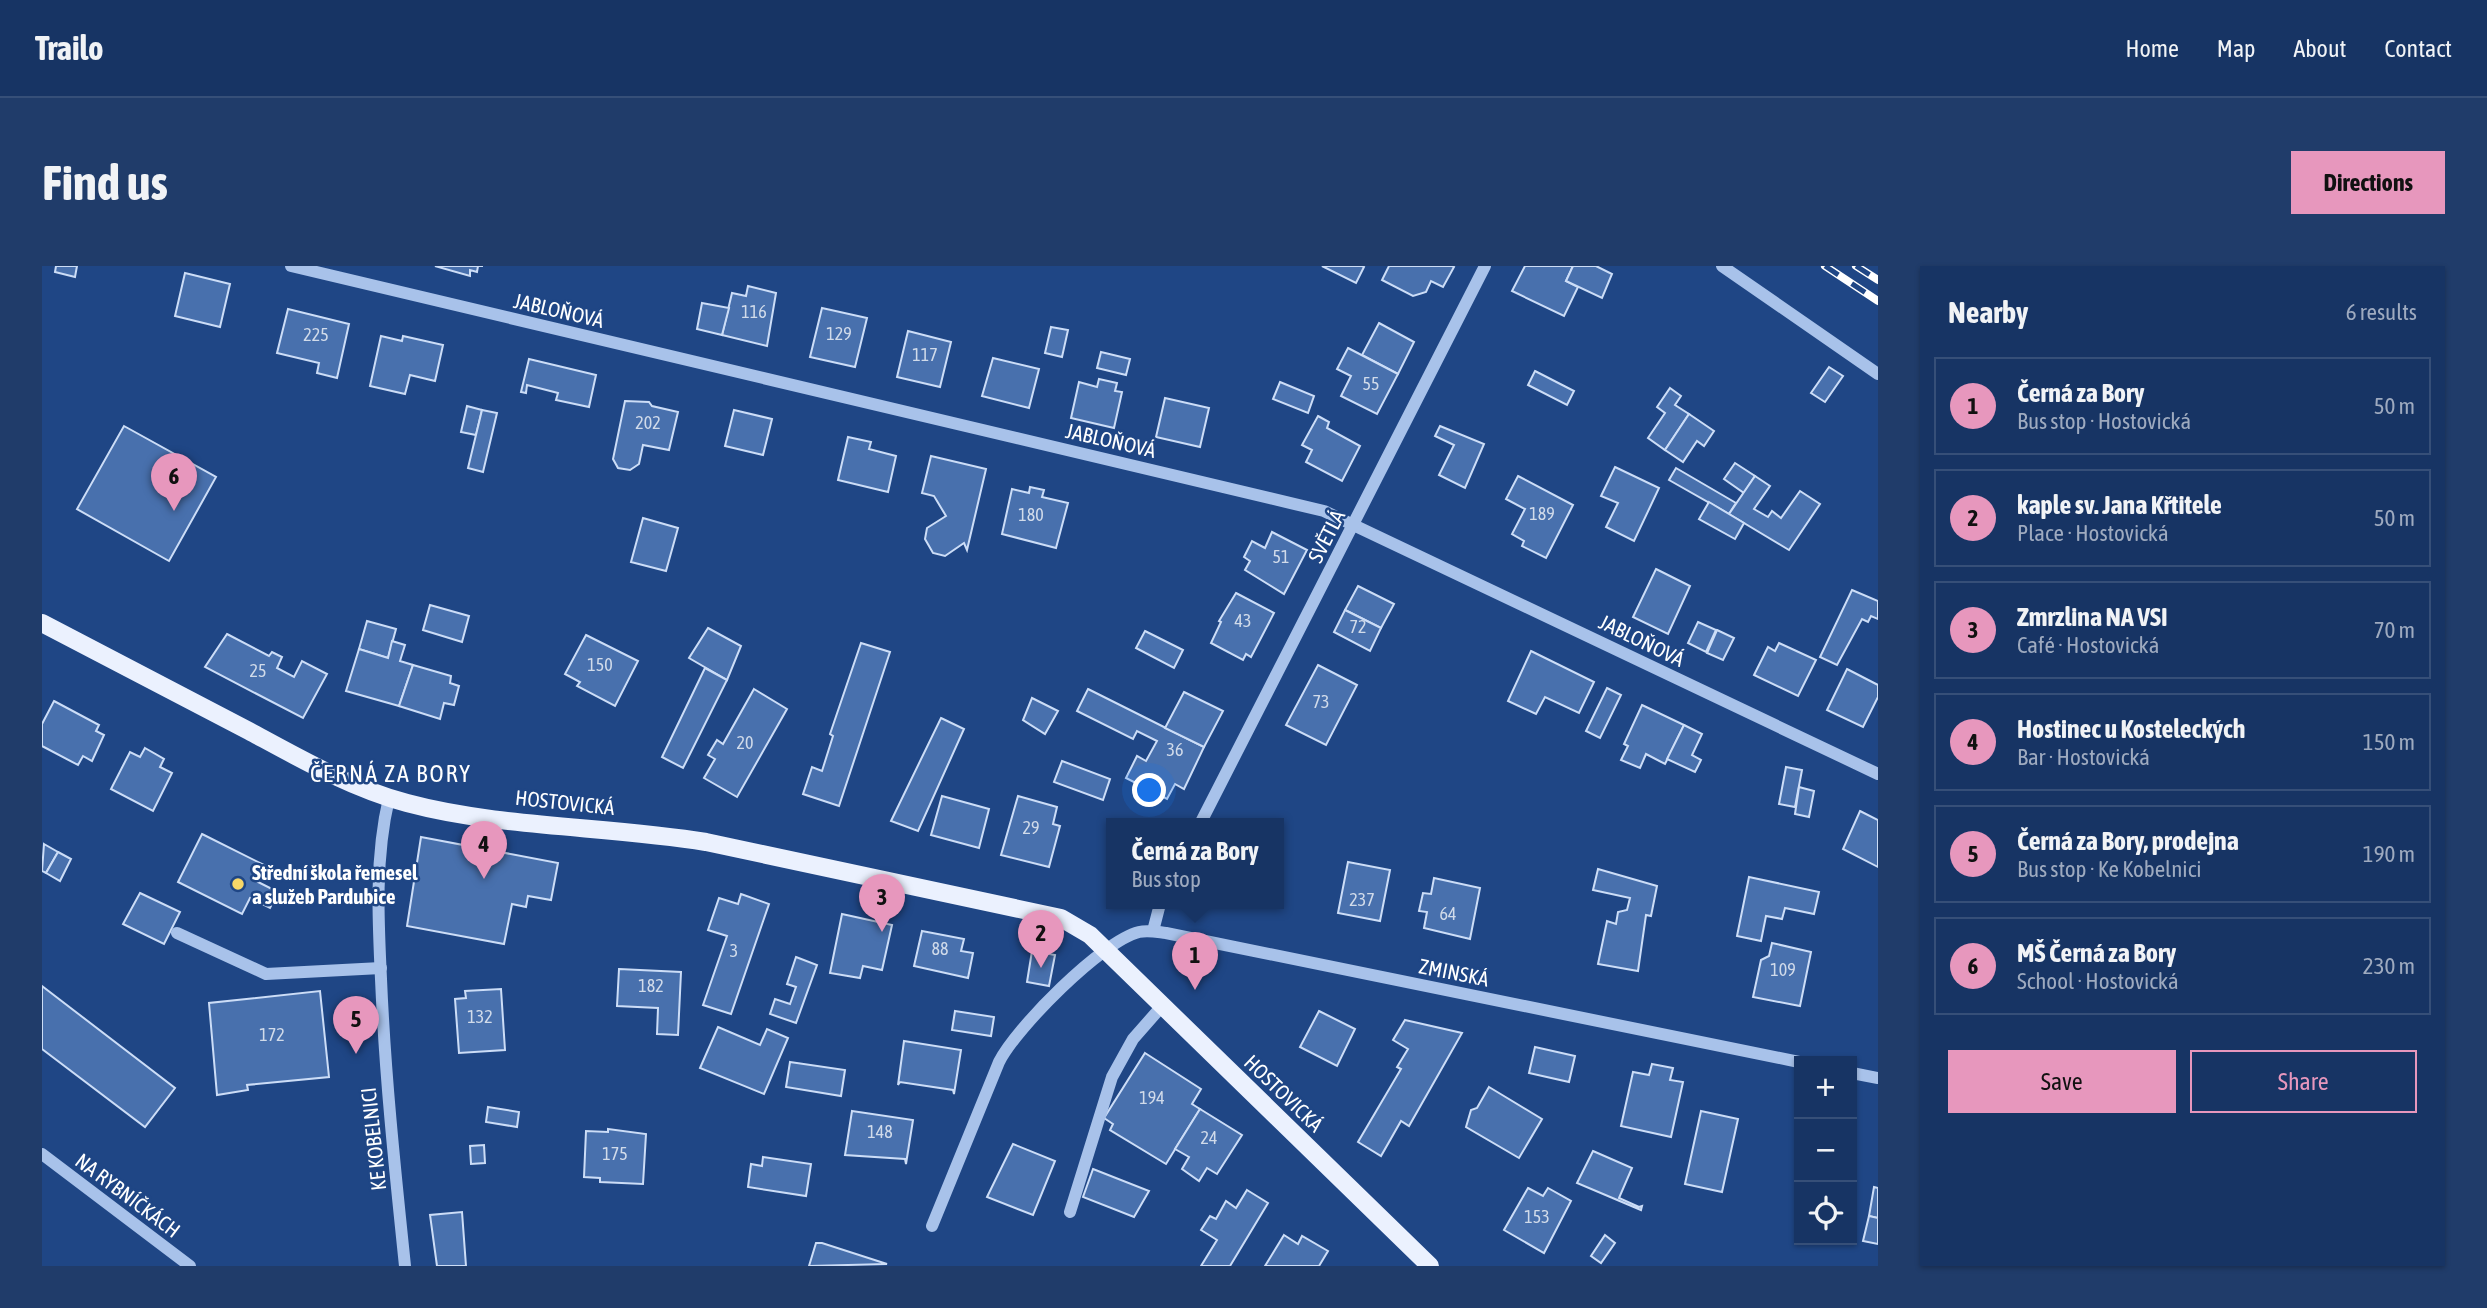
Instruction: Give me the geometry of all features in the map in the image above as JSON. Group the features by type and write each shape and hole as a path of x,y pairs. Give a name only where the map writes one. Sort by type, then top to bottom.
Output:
{"main road":[{"name":"HOSTOVICKÁ","path":"42,623 296,756 389,798 473,816 652,833 706,842 1034,910 1076,925 1107,951 1430,1266"}],"street":[{"name":"JABLOŇOVÁ","path":"291,266 1310,507 1355,523 1878,775"},
{"name":"SVĚTLÁ","path":"1203,818 1485,266"},
{"path":"1722,266 1878,374"},
{"name":"KE KOBELNICI","path":"389,798 380,844 380,968 385,1068 405,1266"},
{"path":"1153,931 1159,909"},
{"name":"ZMINSKÁ","path":"1107,951 1126,937 1153,931 1794,1061"},
{"path":"177,933 266,974 380,968"},
{"path":"932,1226 1004,1052 1034,1015 1107,951"},
{"path":"1070,1212 1112,1077 1133,1040 1162,1006"},
{"path":"1857,1074 1878,1078"},
{"name":"NA RYBNÍČKÁCH","path":"42,1154 190,1266"}],"building":[{"path":"56,266 77,266 75,277 55,272"},
{"path":"435,266 478,266 477,272 470,270 470,276"},
{"path":"1322,266 1362,266 1364,267 1356,283"},
{"path":"1389,266 1454,267 1443,287 1431,281 1426,292 1413,296 1382,280"},
{"path":"1525,266 1573,266 1566,281 1578,287 1564,316 1512,291"},
{"path":"1573,266 1596,266 1612,274 1602,298 1566,281"},
{"path":"185,273 230,284 220,327 175,316"},
{"path":"748,286 776,293 767,346 722,335 732,293 746,296"},
{"path":"702,303 729,308 722,335 697,329"},
{"path":"822,308 867,318 855,367 810,357"},
{"path":"288,309 349,324 337,378 317,373 319,363 277,353"},
{"path":"1379,323 1414,342 1398,374 1362,355"},
{"path":"1051,327 1068,330 1062,357 1045,353"},
{"path":"908,331 951,342 940,387 897,377"},
{"path":"381,336 402,341 403,336 443,345 435,381 410,375 405,394 370,386"},
{"path":"1348,348 1398,374 1377,414 1341,396 1351,376 1337,369"},
{"path":"1101,352 1130,359 1126,375 1097,368"},
{"path":"993,358 1039,369 1029,408 982,396"},
{"path":"529,359 596,375 589,407 556,400 558,393 527,385 526,393 521,392"},
{"path":"1829,367 1843,376 1825,402 1811,393"},
{"path":"1535,371 1574,391 1567,405 1528,385"},
{"path":"1099,379 1117,383 1115,391 1122,392 1114,428 1071,418 1079,382 1097,387"},
{"path":"1280,382 1314,396 1308,413 1273,399"},
{"path":"1670,388 1681,396 1675,405 1689,414 1665,450 1648,438 1665,413 1657,407"},
{"path":"1165,398 1209,408 1200,447 1156,437"},
{"path":"625,401 649,402 652,406 678,412 669,450 643,445 639,464 630,470 618,468 613,459"},
{"path":"467,406 482,410 476,435 461,432"},
{"path":"482,410 497,413 483,472 468,468"},
{"path":"734,410 772,419 763,455 725,446"},
{"path":"1689,414 1714,431 1704,446 1697,441 1683,462 1665,450"},
{"path":"1318,416 1329,422 1327,428 1360,446 1342,481 1306,462 1312,450 1302,445"},
{"path":"124,426 216,477 169,561 77,509"},
{"path":"1440,426 1484,444 1465,488 1439,475 1454,445 1435,436"},
{"path":"848,437 871,442 869,449 896,456 888,492 838,480"},
{"path":"931,456 986,469 967,550 964,543 945,556 933,553 925,539 927,528 946,516 934,496 922,493"},
{"path":"1735,463 1755,476 1744,493 1724,479"},
{"path":"1615,467 1659,488 1634,541 1606,527 1618,503 1601,496"},
{"path":"1676,468 1736,503 1729,514 1669,480"},
{"path":"1518,476 1573,505 1546,558 1522,546 1524,541 1512,534 1525,509 1506,499"},
{"path":"1755,476 1770,486 1754,509 1768,517 1772,511 1781,518 1800,491 1820,504 1789,550 1729,514"},
{"path":"1030,487 1044,490 1042,497 1068,503 1056,548 1002,534 1012,489 1029,493"},
{"path":"1709,502 1744,523 1735,539 1699,519"},
{"path":"643,518 678,528 666,571 631,562"},
{"path":"1272,532 1307,550 1284,594 1245,570 1250,561 1244,557 1252,541 1265,548"},
{"path":"1656,569 1690,586 1668,634 1633,617"},
{"path":"1358,586 1394,604 1381,628 1345,610"},
{"path":"1852,590 1878,601 1878,619 1871,616 1868,622 1862,619 1837,665 1820,657"},
{"path":"1236,593 1274,613 1251,657 1246,654 1243,660 1211,643 1221,622 1219,621"},
{"path":"430,605 469,616 462,642 423,630"},
{"path":"1345,610 1381,628 1370,651 1334,632"},
{"path":"367,621 396,629 388,658 359,649"},
{"path":"1698,622 1716,630 1706,652 1688,643"},
{"path":"708,628 741,646 727,680 689,658"},
{"path":"1717,630 1734,638 1723,660 1707,653"},
{"path":"1145,631 1183,650 1174,668 1136,648"},
{"path":"227,634 269,656 272,652 282,657 277,668 294,677 302,661 327,674 303,718 205,667"},
{"path":"586,635 638,661 615,706 577,686 580,682 565,674"},
{"path":"392,641 405,645 400,661 413,665 399,706 346,691 359,649 388,658"},
{"path":"861,643 890,652 839,806 803,794 812,767 822,771 833,736 830,734"},
{"path":"1779,643 1816,660 1798,696 1754,675 1768,647 1775,651"},
{"path":"1531,651 1594,682 1579,713 1545,697 1536,714 1508,701"},
{"path":"413,665 451,676 450,683 459,686 454,705 444,703 440,719 399,706"},
{"path":"1318,665 1357,685 1326,745 1286,725"},
{"path":"705,668 727,680 683,768 662,757"},
{"path":"1847,669 1878,685 1878,697 1863,727 1827,710"},
{"path":"1607,688 1621,695 1600,738 1586,731"},
{"path":"754,689 787,709 737,797 704,778 715,759 708,755 717,740 723,744"},
{"path":"1088,689 1204,747 1184,789 1175,784 1167,799 1126,778 1137,756 1146,761 1157,741 1137,731 1133,739 1077,711"},
{"path":"1184,692 1223,711 1204,747 1165,728"},
{"path":"1032,698 1058,711 1045,734 1023,720"},
{"path":"54,701 99,725 96,731 104,735 92,761 83,756 78,765 42,746 42,724"},
{"path":"1642,705 1684,725 1665,764 1646,754 1640,768 1621,760 1628,746 1624,744"},
{"path":"941,718 964,729 918,831 891,821"},
{"path":"1684,725 1702,734 1692,755 1701,760 1695,772 1667,759"},
{"path":"145,748 164,759 160,767 172,773 153,811 111,789 130,752 140,757"},
{"path":"1062,761 1110,779 1103,800 1054,782"},
{"path":"1786,767 1802,770 1795,807 1779,804"},
{"path":"1799,787 1814,791 1809,817 1795,814"},
{"path":"942,796 989,809 979,848 931,835"},
{"path":"1018,796 1057,807 1053,824 1060,826 1049,867 1001,855"},
{"path":"1860,811 1878,820 1878,867 1843,849"},
{"path":"202,834 266,866 258,882 278,892 270,908 250,898 242,914 178,882"},
{"path":"421,837 558,863 551,900 528,896 526,907 512,904 504,944 407,926"},
{"path":"44,844 58,852 46,873 42,871"},
{"path":"58,852 71,859 60,881 46,873"},
{"path":"1348,862 1390,870 1380,921 1338,913"},
{"path":"1598,869 1657,886 1651,916 1646,915 1638,971 1598,964 1607,921 1616,924 1618,912 1627,910 1630,898 1593,890"},
{"path":"1749,877 1819,892 1814,914 1785,908 1782,919 1766,916 1761,941 1737,936"},
{"path":"1434,878 1480,888 1470,939 1424,928 1427,912 1419,911 1423,893 1431,894"},
{"path":"140,893 180,912 164,944 123,924"},
{"path":"741,894 769,904 731,1014 703,1005 727,936 708,930 719,898 738,904"},
{"path":"842,914 892,925 882,970 863,966 860,978 830,973"},
{"path":"922,931 964,939 961,951 973,953 968,978 914,966"},
{"path":"1772,943 1811,952 1800,1006 1753,997 1761,960 1769,956"},
{"path":"1032,951 1055,955 1049,986 1027,982"},
{"path":"796,957 817,965 796,1023 770,1014 775,999 790,1004 796,987 787,984"},
{"path":"619,969 681,972 678,1035 657,1034 658,1008 617,1006"},
{"path":"42,986 175,1088 145,1127 42,1049"},
{"path":"501,989 505,1050 459,1053 455,999 466,998 465,991"},
{"path":"320,991 329,1077 247,1085 248,1090 217,1095 209,1003"},
{"path":"955,1011 994,1017 991,1036 952,1030"},
{"path":"1319,1011 1355,1029 1337,1066 1300,1047"},
{"path":"1405,1020 1462,1033 1409,1126 1401,1121 1381,1156 1358,1142 1401,1069 1397,1067 1408,1049 1393,1040"},
{"path":"718,1027 760,1045 767,1029 788,1038 764,1094 700,1068"},
{"path":"904,1041 961,1050 954,1094 953,1090 900,1082 898,1085"},
{"path":"1535,1047 1575,1056 1569,1082 1529,1073"},
{"path":"1145,1053 1201,1089 1192,1104 1200,1109 1166,1164 1110,1130 1113,1124 1104,1118"},
{"path":"790,1062 845,1070 841,1096 786,1087"},
{"path":"1652,1064 1673,1068 1670,1080 1683,1082 1671,1137 1621,1126 1633,1072 1649,1075"},
{"path":"1489,1087 1542,1119 1519,1158 1466,1127 1471,1110 1477,1108"},
{"path":"488,1107 519,1112 517,1127 486,1122"},
{"path":"1200,1109 1242,1135 1217,1174 1207,1168 1199,1181 1182,1169 1189,1157 1175,1149"},
{"path":"852,1111 913,1120 906,1164 905,1159 845,1155"},
{"path":"1701,1111 1738,1119 1722,1192 1685,1184"},
{"path":"608,1129 646,1134 643,1184 600,1182 600,1178 584,1177 586,1131 608,1132"},
{"path":"1013,1144 1055,1161 1033,1215 987,1197"},
{"path":"484,1145 485,1163 471,1164 470,1146"},
{"path":"1593,1151 1632,1168 1619,1198 1642,1206 1641,1210 1577,1183"},
{"path":"763,1157 811,1164 806,1196 748,1187 751,1164 762,1166"},
{"path":"1093,1169 1149,1191 1134,1217 1083,1197"},
{"path":"1874,1187 1878,1188 1878,1218 1869,1216"},
{"path":"1528,1188 1543,1196 1548,1188 1571,1201 1544,1253 1504,1230"},
{"path":"1247,1190 1268,1203 1230,1266 1201,1266 1217,1240 1201,1230 1210,1216 1216,1219 1226,1201 1236,1208"},
{"path":"462,1212 466,1266 437,1266 430,1215"},
{"path":"1869,1216 1878,1218 1878,1244 1863,1241"},
{"path":"1284,1235 1298,1244 1302,1236 1328,1251 1319,1266 1265,1266"},
{"path":"1605,1235 1615,1243 1601,1263 1591,1256"},
{"path":"816,1243 822,1243 887,1264 809,1266"}],"railway":[{"path":"1825,266 1878,301"},
{"path":"1856,266 1878,280"}],"place":[{"name":"MŠ Černá za Bory","path":"174,511"},
{"name":"Hostinec u Kosteleckých","path":"484,879"},
{"name":"Střední škola řemesel a služeb Pardubice","path":"238,884"},
{"name":"Zmrzlina NA VSI","path":"882,932"},
{"name":"kaple sv. Jana Křtitele","path":"1041,968"},
{"name":"Černá za Bory","path":"1195,990"},
{"name":"Černá za Bory, prodejna","path":"356,1054"}],"district":[{"name":"ČERNÁ ZA BORY","path":"391,773"}]}
